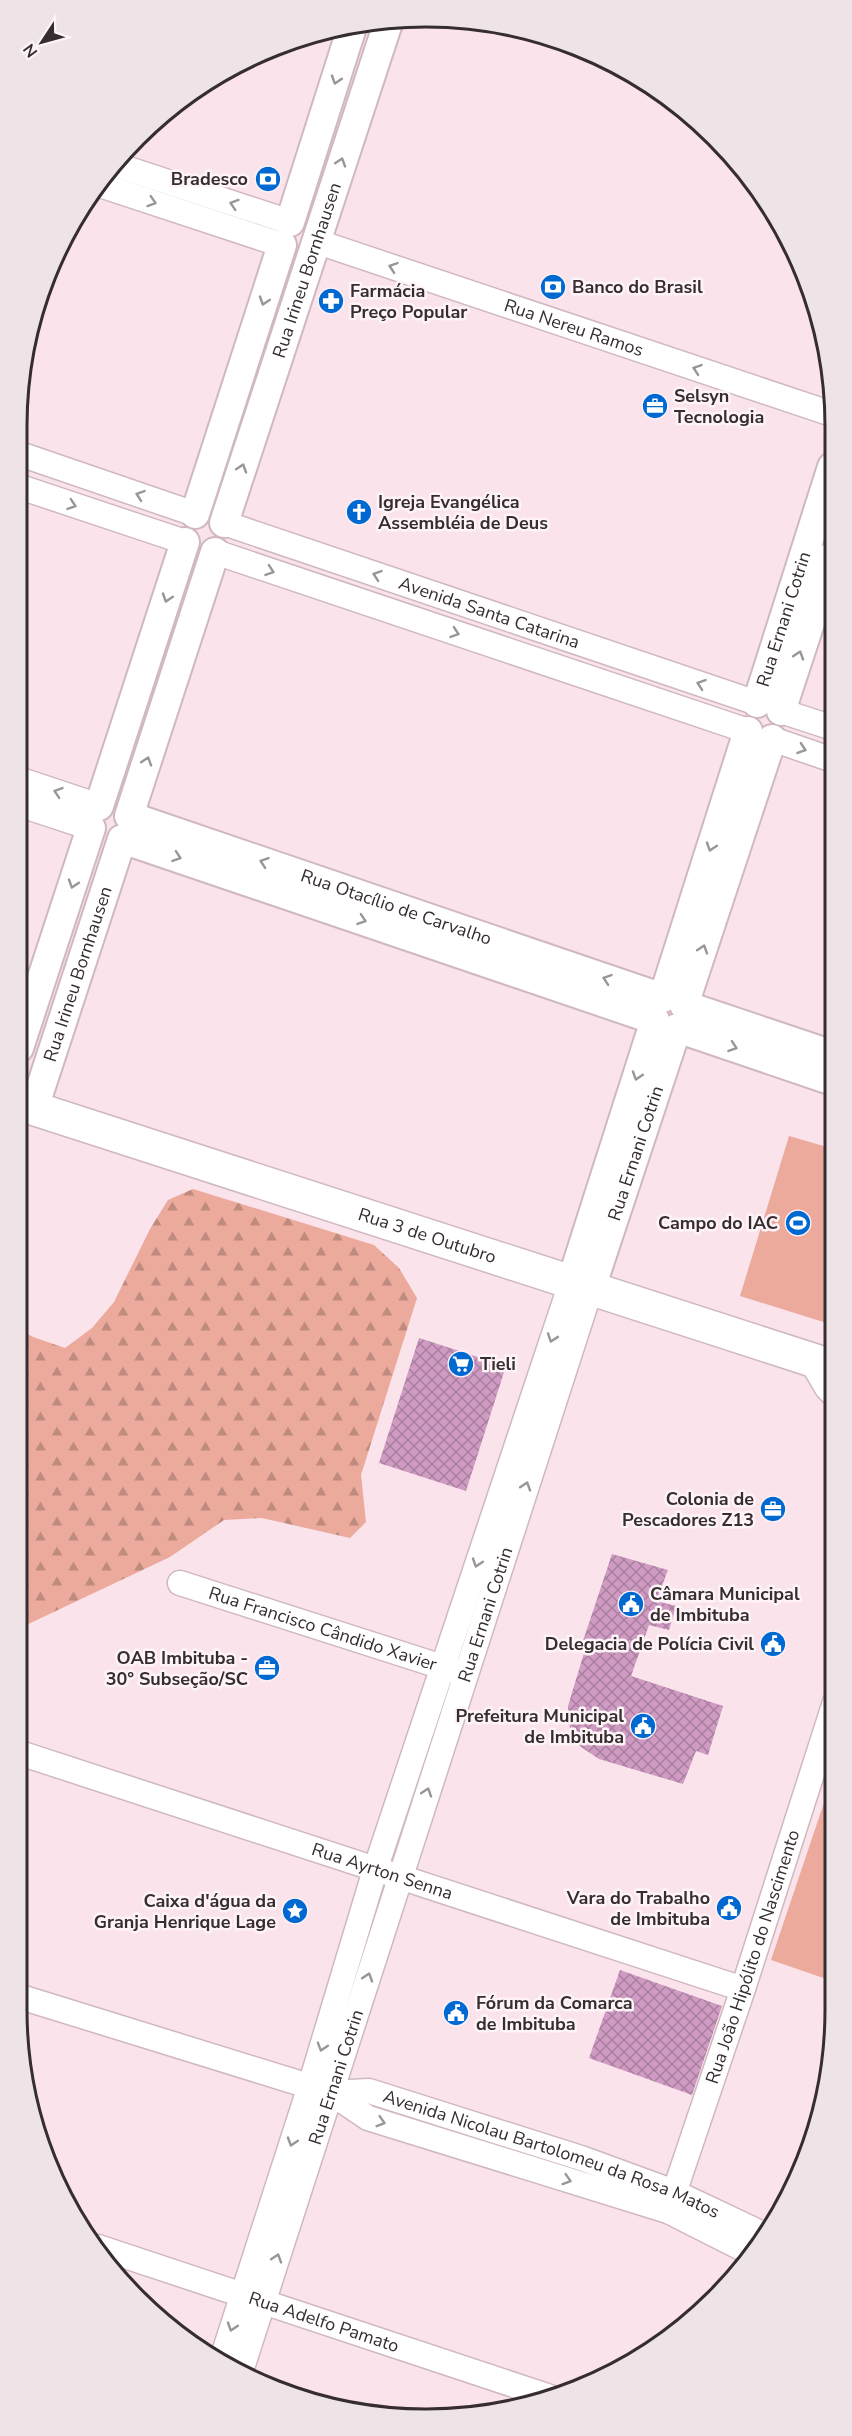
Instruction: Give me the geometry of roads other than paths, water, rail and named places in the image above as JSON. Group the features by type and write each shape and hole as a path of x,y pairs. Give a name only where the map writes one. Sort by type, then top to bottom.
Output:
{"main road":[{"name":"Rua 3 de Outubro","path":"27,1106 822,1363"}],"street":[{"name":"Rua Irineu Bornhausen","path":"224,523 385,29"},
{"name":"Rua Irineu Bornhausen","path":"195,514 351,35"},
{"path":"122,168 286,233"},
{"path":"106,187 286,233 306,222 314,230 315,241"},
{"name":"Rua Nereu Ramos","path":"315,241 824,411"},
{"path":"253,335 283,343"},
{"path":"27,456 195,514"},
{"path":"27,489 185,543 195,552 208,554 224,543 226,536 224,523 215,514 202,512 195,514 183,529 185,543"},
{"name":"Rua Ernani Cotrin","path":"320,2089 375,1870 454,1671 760,735 745,718 747,711 769,707 800,610 822,531 825,512"},
{"name":"Avenida Santa Catarina","path":"224,523 825,725"},
{"name":"Rua Irineu Bornhausen","path":"27,1024 185,543"},
{"name":"Rua Irineu Bornhausen","path":"27,1106 77,976 214,552"},
{"name":"Avenida Santa Catarina","path":"214,552 825,757"},
{"name":"Rua Ernani Cotrin","path":"800,610 825,568"},
{"path":"132,706 162,715"},
{"path":"27,783 95,817"},
{"name":"Rua Otacílio de Carvalho","path":"95,817 110,802 116,804 126,811 125,827 825,1065"},
{"path":"27,806 95,817"},
{"path":"46,968 77,976"},
{"path":"822,1363 825,1382"},
{"name":"Rua Francisco Cândido Xavier","path":"180,1584 454,1671"},
{"name":"Rua Ernani Cotrin","path":"242,2364 253,2298 320,2089 400,1878 454,1671"},
{"name":"Rua João Hipólito do Nascimento","path":"671,2201 825,1733"},
{"name":"Rua Ayrton Senna","path":"27,1755 742,1989"},
{"name":"Avenida Nicolau Bartolomeu da Rosa Matos","path":"27,1999 320,2089 369,2091 581,2158 671,2201 758,2233"},
{"name":"Avenida Nicolau Bartolomeu da Rosa Matos","path":"671,2201 746,2249"},
{"name":"Rua Adelfo Pamato","path":"107,2250 537,2393"},
{"name":"Rua Ernani Cotrin","path":"224,2355 253,2298"}],"place":[{"name":"Bradesco","path":"268,179"},
{"name":"Banco do Brasil","path":"553,287"},
{"name":"Farmácia Preço Popular","path":"331,301"},
{"name":"Selsyn Tecnologia","path":"655,406"},
{"name":"Igreja Evangélica Assembléia de Deus","path":"359,512"},
{"name":"Campo do IAC","path":"798,1223"},
{"name":"Tieli","path":"461,1364"},
{"name":"Colonia de Pescadores Z13","path":"773,1509"},
{"name":"Câmara Municipal de Imbituba","path":"631,1604"},
{"name":"Delegacia de Polícia Civil","path":"773,1644"},
{"name":"OAB Imbituba - 30° Subseção/SC","path":"267,1668"},
{"name":"Prefeitura Municipal de Imbituba","path":"643,1726"},
{"name":"Vara do Trabalho de Imbituba","path":"729,1908"},
{"name":"Caixa d'água da Granja Henrique Lage","path":"295,1911"},
{"name":"Fórum da Comarca de Imbituba","path":"456,2013"}]}
